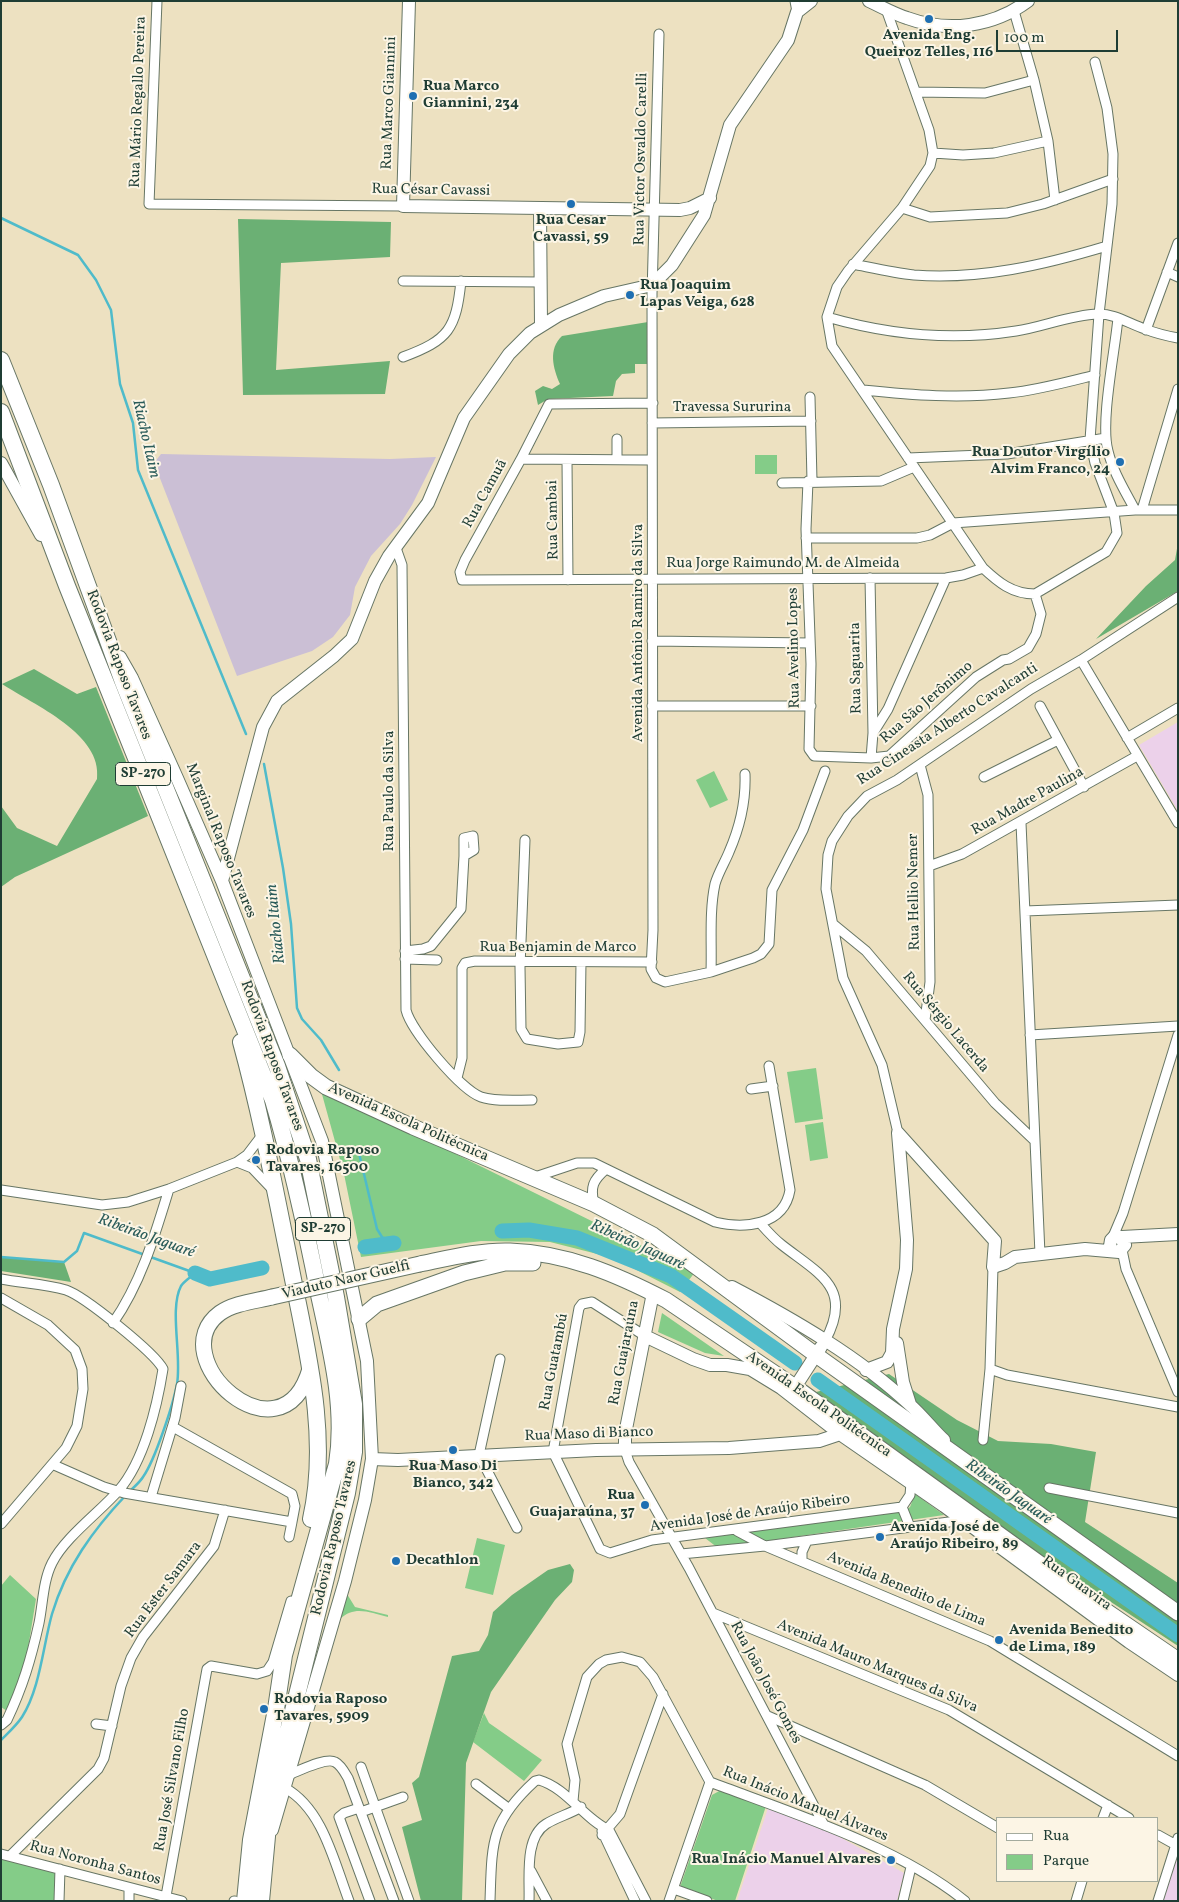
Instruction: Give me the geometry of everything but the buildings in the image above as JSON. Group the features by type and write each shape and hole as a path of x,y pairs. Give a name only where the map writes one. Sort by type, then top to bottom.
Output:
{"highway":[{"name":"Rodovia Raposo Tavares","path":"1,360 104,629 295,1116 308,1159 321,1216 354,1404 354,1452 347,1493 270,1804 260,1901"},
{"name":"Rodovia Raposo Tavares","path":"1,412 66,586 220,962 273,1100 287,1149 311,1250 337,1386 341,1441 331,1488 284,1655 276,1712 251,1840 246,1901"},
{"path":"220,962 263,1134 310,1369 318,1423 317,1495 311,1522 312,1553"},
{"name":"Avenida Escola Politécnica","path":"290,1055 311,1076 326,1087 413,1127 594,1204 653,1235 712,1277 814,1358 964,1459 1178,1613"},
{"name":"Avenida Escola Politécnica","path":"420,1264 475,1254 510,1251 580,1261 619,1276 653,1293 796,1387 884,1458 1178,1660"},
{"path":"359,1319 377,1304 477,1269 516,1262 557,1265 580,1261"},
{"name":"Viaduto Naor Guelfi","path":"310,1369 299,1393 287,1404 260,1409 246,1405 225,1388 210,1370 204,1355 204,1340 209,1324 220,1312 237,1306 420,1264"},
{"path":"235,1901 251,1840"}],"main road":[{"name":"Rua Marco Giannini","path":"403,206 409,1"},
{"path":"222,881 263,727 272,708 288,692 334,656 352,639 375,581 428,503 464,418 509,354 541,325 559,314 604,296 654,284 672,265 692,235 710,198 730,125 788,40 796,6 811,1"},
{"path":"869,1 914,20 947,26 972,25 994,20 1014,11 1028,1"},
{"name":"Rua César Cavassi","path":"403,206 680,210 690,208 710,198"},
{"path":"540,208 541,325"},
{"path":"680,210 688,217 692,235"},
{"path":"541,305 548,313 559,314"},
{"path":"1,463 23,500 66,586"},
{"name":"Marginal Raposo Tavares","path":"104,629 132,678 222,881 322,1141 359,1319 369,1378 372,1459 355,1546 264,1855"},
{"path":"205,845 221,846 233,838"},
{"path":"898,1133 995,1240 1015,1257"},
{"name":"Rua Cineasta Alberto Cavalcanti","path":"866,1370 887,1362 892,1353 893,1330 908,1255 898,1133"},
{"path":"995,1240 993,1267 1015,1257 1084,1249 1178,1234"},
{"name":"Avenida Escola Politécnica","path":"712,1277 780,1311 866,1370 910,1404 964,1459"},
{"name":"Rua Guajaraúna","path":"625,1450 625,1434 653,1293"},
{"name":"Rua Cineasta Alberto Cavalcanti","path":"897,1316 898,1355 903,1382 910,1404"},
{"name":"Rua Guavira","path":"645,1336 693,1360 710,1365 727,1365 750,1369 796,1387 823,1420 840,1434 884,1458 911,1483 1129,1642 1178,1675"},
{"path":"796,1387 825,1341"},
{"path":"814,1358 828,1352 842,1353"},
{"path":"807,1441 818,1432 823,1420"},
{"name":"Rua Maso di Bianco","path":"372,1459 729,1448 819,1441 840,1434"}],"street":[{"name":"Rua Mário Regallo Pereira","path":"148,204 157,1"},
{"path":"886,9 929,130 933,152 930,166 902,208 853,264 837,287 828,317 832,346 983,568 999,583 1024,594 1035,594 1106,552 1117,533 1114,512 1095,463 1090,440 1099,314 1113,179 1113,154 1107,108 1095,62"},
{"path":"1014,11 1034,80 1048,141 1055,200"},
{"name":"Rua Victor Osvaldo Carelli","path":"654,284 653,209 659,34"},
{"path":"916,92 985,93 1034,80"},
{"path":"933,152 963,155 994,153 1048,141"},
{"path":"902,208 930,217 975,216 1007,212 1055,200 1113,179"},
{"name":"Rua César Cavassi","path":"148,204 403,206"},
{"path":"1146,330 1178,243"},
{"path":"853,264 913,274 986,274 1045,264 1107,246"},
{"path":"1167,272 1178,277"},
{"path":"403,281 541,282"},
{"path":"403,357 434,345 448,333 458,308 461,281"},
{"name":"Avenida Antônio Ramiro da Silva","path":"654,284 652,422 652,962 653,974 658,980 670,983 711,972"},
{"path":"828,317 862,327 913,334 964,337 1017,331 1099,314 1118,318 1146,330 1178,338"},
{"path":"1118,318 1106,438 1112,465 1138,510"},
{"path":"863,390 914,395 965,396 1009,393 1095,375"},
{"path":"1138,510 1178,390"},
{"name":"Rua Avelino Lopes","path":"810,397 812,450 806,538 810,643 810,749 814,756 870,758"},
{"path":"521,458 549,404 653,403"},
{"name":"Travessa Sururina","path":"652,422 811,421"},
{"path":"617,438 617,459"},
{"path":"908,458 1007,454 1106,438"},
{"name":"Rua Camuã","path":"462,580 460,572 465,560 521,458 652,460"},
{"name":"Rua Cambai","path":"567,460 568,580"},
{"path":"782,483 810,481 881,482 914,467"},
{"path":"806,538 917,538 930,535 953,523 1138,510 1178,510"},
{"name":"Rua Paulo da Silva","path":"396,548 402,565 406,1010 416,1033 468,1089 481,1097 532,1100"},
{"name":"Rua Jorge Raimundo M. de Almeida","path":"462,580 946,578 963,575 983,568"},
{"name":"Rua Saguarita","path":"870,578 873,733 870,758"},
{"path":"873,733 888,709 946,578"},
{"name":"Rua São Jerônimo","path":"870,758 890,756 976,677 1003,660 1009,659 1028,648 1036,634 1041,614 1035,594"},
{"name":"Rua Cineasta Alberto Cavalcanti","path":"898,1133 882,1065 843,978 826,889 828,855 832,841 840,826 860,803 920,765 1031,689 1081,660 1178,597"},
{"path":"652,641 810,643"},
{"path":"1081,660 1178,823"},
{"path":"652,706 811,706"},
{"path":"1040,706 1084,786"},
{"path":"1127,738 1178,708"},
{"path":"984,777 1058,740"},
{"name":"Rua Madre Paulina","path":"929,866 962,854 1021,823 1137,756"},
{"name":"Rua Hellio Nemer","path":"920,765 928,795 930,982 925,1020"},
{"path":"745,774 746,793 742,814 730,851 716,881 712,900 711,972 753,958 761,954 769,944 771,899 774,885 788,863 803,830 825,772"},
{"path":"1021,823 1040,1254"},
{"path":"525,840 521,961 522,1033 530,1041 558,1044 575,1043 579,1039 581,962"},
{"path":"405,955 431,946 461,909 464,856"},
{"path":"1025,912 1178,905"},
{"name":"Rua Sérgio Lacerda","path":"832,924 866,951 995,1103 1036,1141"},
{"path":"405,955 437,960"},
{"name":"Rua Benjamin de Marco","path":"457,1078 462,1058 462,968 465,963 474,961 652,962"},
{"path":"1030,1036 1178,1026"},
{"path":"1178,1035 1123,1213 1118,1243 1126,1269 1178,1392"},
{"path":"534,1177 586,1162 594,1163 715,1222 732,1226 760,1224 775,1216 783,1208 788,1200 790,1190 770,1066"},
{"path":"751,1089 773,1086"},
{"path":"1,1190 102,1205 128,1202 169,1189 237,1162 248,1155 263,1134"},
{"path":"237,1162 252,1168 276,1194"},
{"path":"594,1204 592,1194 594,1182 606,1169"},
{"path":"113,1323 137,1280 150,1248 169,1189"},
{"path":"760,1224 781,1244 818,1270 833,1292 836,1309 834,1325 825,1341"},
{"path":"983,1440 990,1369 993,1267"},
{"path":"1,1279 65,1290 80,1296 160,1363 163,1369 162,1380 139,1457 121,1492 98,1510 52,1562 27,1674 7,1720 1,1725"},
{"path":"1,1298 48,1325 76,1350 82,1369 83,1389 77,1426 66,1448 54,1465 1,1524"},
{"name":"Rua Guatambú","path":"553,1452 579,1308 588,1301 599,1305"},
{"name":"Rua Guavira","path":"599,1305 645,1336"},
{"path":"500,1359 479,1456 516,1528"},
{"path":"990,1369 1008,1375 1178,1407"},
{"path":"146,1496 173,1427 181,1386"},
{"path":"173,1427 285,1488 292,1494 295,1500 288,1538"},
{"name":"Rua Guajaraúna","path":"625,1450 629,1462 681,1554"},
{"name":"Avenida José de Araújo Ribeiro","path":"553,1452 600,1549 610,1553 652,1540 737,1531 902,1507"},
{"path":"54,1465 104,1487 121,1492 292,1522"},
{"path":"910,1527 902,1507 910,1495 911,1483"},
{"path":"1049,1488 1178,1513"},
{"name":"Rua Ester Samara","path":"6,1855 98,1769 104,1758 131,1658 143,1637 214,1546 226,1510"},
{"name":"Avenida José de Araújo Ribeiro","path":"681,1554 765,1546 961,1519"},
{"name":"Avenida Benedito de Lima","path":"737,1531 765,1546 990,1641 1178,1756"},
{"name":"Avenida Benedito de Lima","path":"802,1561 802,1552 807,1540"},
{"name":"Rua João José Gomes","path":"681,1554 824,1824"},
{"name":"Rua José Silvano Filho","path":"166,1896 207,1669 211,1666 256,1674 270,1668 292,1597 306,1575"},
{"name":"Avenida Mauro Marques da Silva","path":"713,1613 949,1710 1127,1817"},
{"name":"Rua Inácio Manuel Álvares","path":"573,1801 575,1780 567,1744 587,1677 595,1667 606,1660 615,1657 634,1659 646,1666 710,1782 824,1824 911,1867 965,1901"},
{"path":"604,1830 620,1814 663,1694"},
{"path":"767,1716 925,1785 996,1827"},
{"path":"96,1724 112,1726"},
{"path":"288,1775 326,1760 334,1761 340,1765 348,1778 394,1901"},
{"path":"361,1767 409,1901"},
{"path":"490,1901 492,1846 498,1827 508,1808 531,1784 539,1780 545,1781 582,1807 604,1830 646,1901"},
{"path":"669,1901 710,1782"},
{"path":"476,1784 508,1808"},
{"path":"285,1788 306,1804 318,1822 349,1901"},
{"path":"370,1901 339,1817 344,1812 376,1807 403,1798"},
{"path":"1103,1817 1108,1805"},
{"path":"529,1901 532,1846 536,1832 546,1824 582,1807"},
{"path":"604,1830 635,1901"},
{"path":"1158,1901 1177,1842 1159,1835"},
{"name":"Rua Noronha Santos","path":"6,1855 182,1901"},
{"path":"903,1901 911,1867"},
{"path":"59,1901 60,1869"},
{"path":"530,1871 547,1901"},
{"path":"1076,1901 1082,1882"},
{"path":"129,1888 129,1901"},
{"path":"674,1889 707,1901"}],"shaded area":[{"path":"161,454 390,459 436,457 412,505 400,524 371,556 355,587 350,615 333,637 312,651 237,676 154,463"},
{"path":"1178,722 1178,811 1139,745"},
{"path":"768,1808 824,1828 904,1873 897,1901 737,1901"},
{"path":"1178,1856 1178,1901 1163,1901"}],"green space":[{"path":"238,219 391,222 390,257 281,263 276,370 390,361 385,394 243,395"},
{"path":"648,322 647,364 635,364 635,373 622,374 616,381 613,396 548,399 538,405 535,391 543,386 552,389 560,384 555,372 553,353 562,336"},
{"path":"755,455 777,455 777,474 755,474"},
{"path":"1178,543 1178,591 1096,639 1146,586 1175,560"},
{"path":"34,669 77,694 96,687 148,816 15,877 1,887 1,806 17,828 57,846 97,779 96,763 89,748 78,735 48,711 2,684"},
{"path":"714,771 728,800 710,808 696,780"},
{"path":"816,1068 823,1119 795,1123 787,1072"},
{"path":"320,1087 695,1272 680,1292 613,1258 550,1242 481,1241 361,1257 344,1174"},
{"path":"823,1122 828,1158 810,1161 805,1125"},
{"path":"1,1257 64,1262 71,1282 1,1271"},
{"path":"662,1313 724,1356 705,1353 658,1332"},
{"path":"889,1374 957,1420 998,1441 1051,1444 1096,1452 1085,1522 1178,1583 1178,1646 1050,1562 816,1392"},
{"path":"915,1494 944,1515 718,1548 705,1538 904,1511 910,1507"},
{"path":"477,1538 505,1545 493,1595 465,1588"},
{"path":"570,1564 574,1570 572,1582 555,1600 491,1692 466,1763 462,1901 421,1901 402,1827 422,1820 412,1783 419,1777 452,1656 479,1651 488,1635 493,1612 512,1595 548,1570"},
{"path":"10,1575 36,1599 25,1667 7,1711 1,1707 1,1586"},
{"path":"347,1594 355,1607 388,1615 388,1617 357,1611 351,1612 340,1619"},
{"path":"484,1713 489,1723 542,1760 524,1781 473,1742"},
{"path":"721,1790 766,1806 735,1901 718,1901 680,1887 712,1795"},
{"path":"1,1857 56,1870 56,1901 1,1901"}],"waterway":[{"name":"Riacho Itaim","path":"1,218 78,255 96,280 111,310 120,384 133,423 138,470 246,734"},
{"name":"Riacho Itaim","path":"264,764 291,924 297,1008 302,1019 321,1040 339,1070"},
{"name":"Riacho Itaim","path":"359,1153 377,1229 382,1237 394,1243"},
{"name":"Ribeirão Jaguaré","path":"502,1231 529,1230 577,1238 671,1276 795,1363"},
{"path":"1,1257 64,1262 77,1251 84,1233 195,1273 182,1284 176,1307 178,1372 172,1405 148,1469 130,1491"},
{"name":"Ribeirão Jaguaré","path":"365,1247 394,1243"},
{"name":"Ribeirão Jaguaré","path":"195,1273 210,1279 262,1268"},
{"name":"Ribeirão Jaguaré","path":"818,1380 1178,1635"},
{"path":"1,1740 22,1717 33,1694 52,1614 65,1580 82,1550 102,1522 126,1495"}],"place":[{"name":"Avenida Eng. Queiroz Telles, 116","path":"929,19"},
{"name":"Rua Marco Giannini, 234","path":"413,96"},
{"name":"Rua Cesar Cavassi, 59","path":"571,204"},
{"name":"Rua Joaquim Lapas Veiga, 628","path":"630,295"},
{"name":"Rua Doutor Virgílio Alvim Franco, 24","path":"1120,462"},
{"name":"Rodovia Raposo Tavares, 16500","path":"256,1160"},
{"name":"Rua Maso Di Bianco, 342","path":"453,1450"},
{"name":"Rua Guajaraúna, 37","path":"645,1505"},
{"name":"Avenida José de Araújo Ribeiro, 89","path":"880,1537"},
{"name":"Decathlon","path":"396,1561"},
{"name":"Avenida Benedito de Lima, 189","path":"999,1640"},
{"name":"Rodovia Raposo Tavares, 5909","path":"264,1709"},
{"name":"Rua Inácio Manuel Alvares","path":"891,1860"}]}
